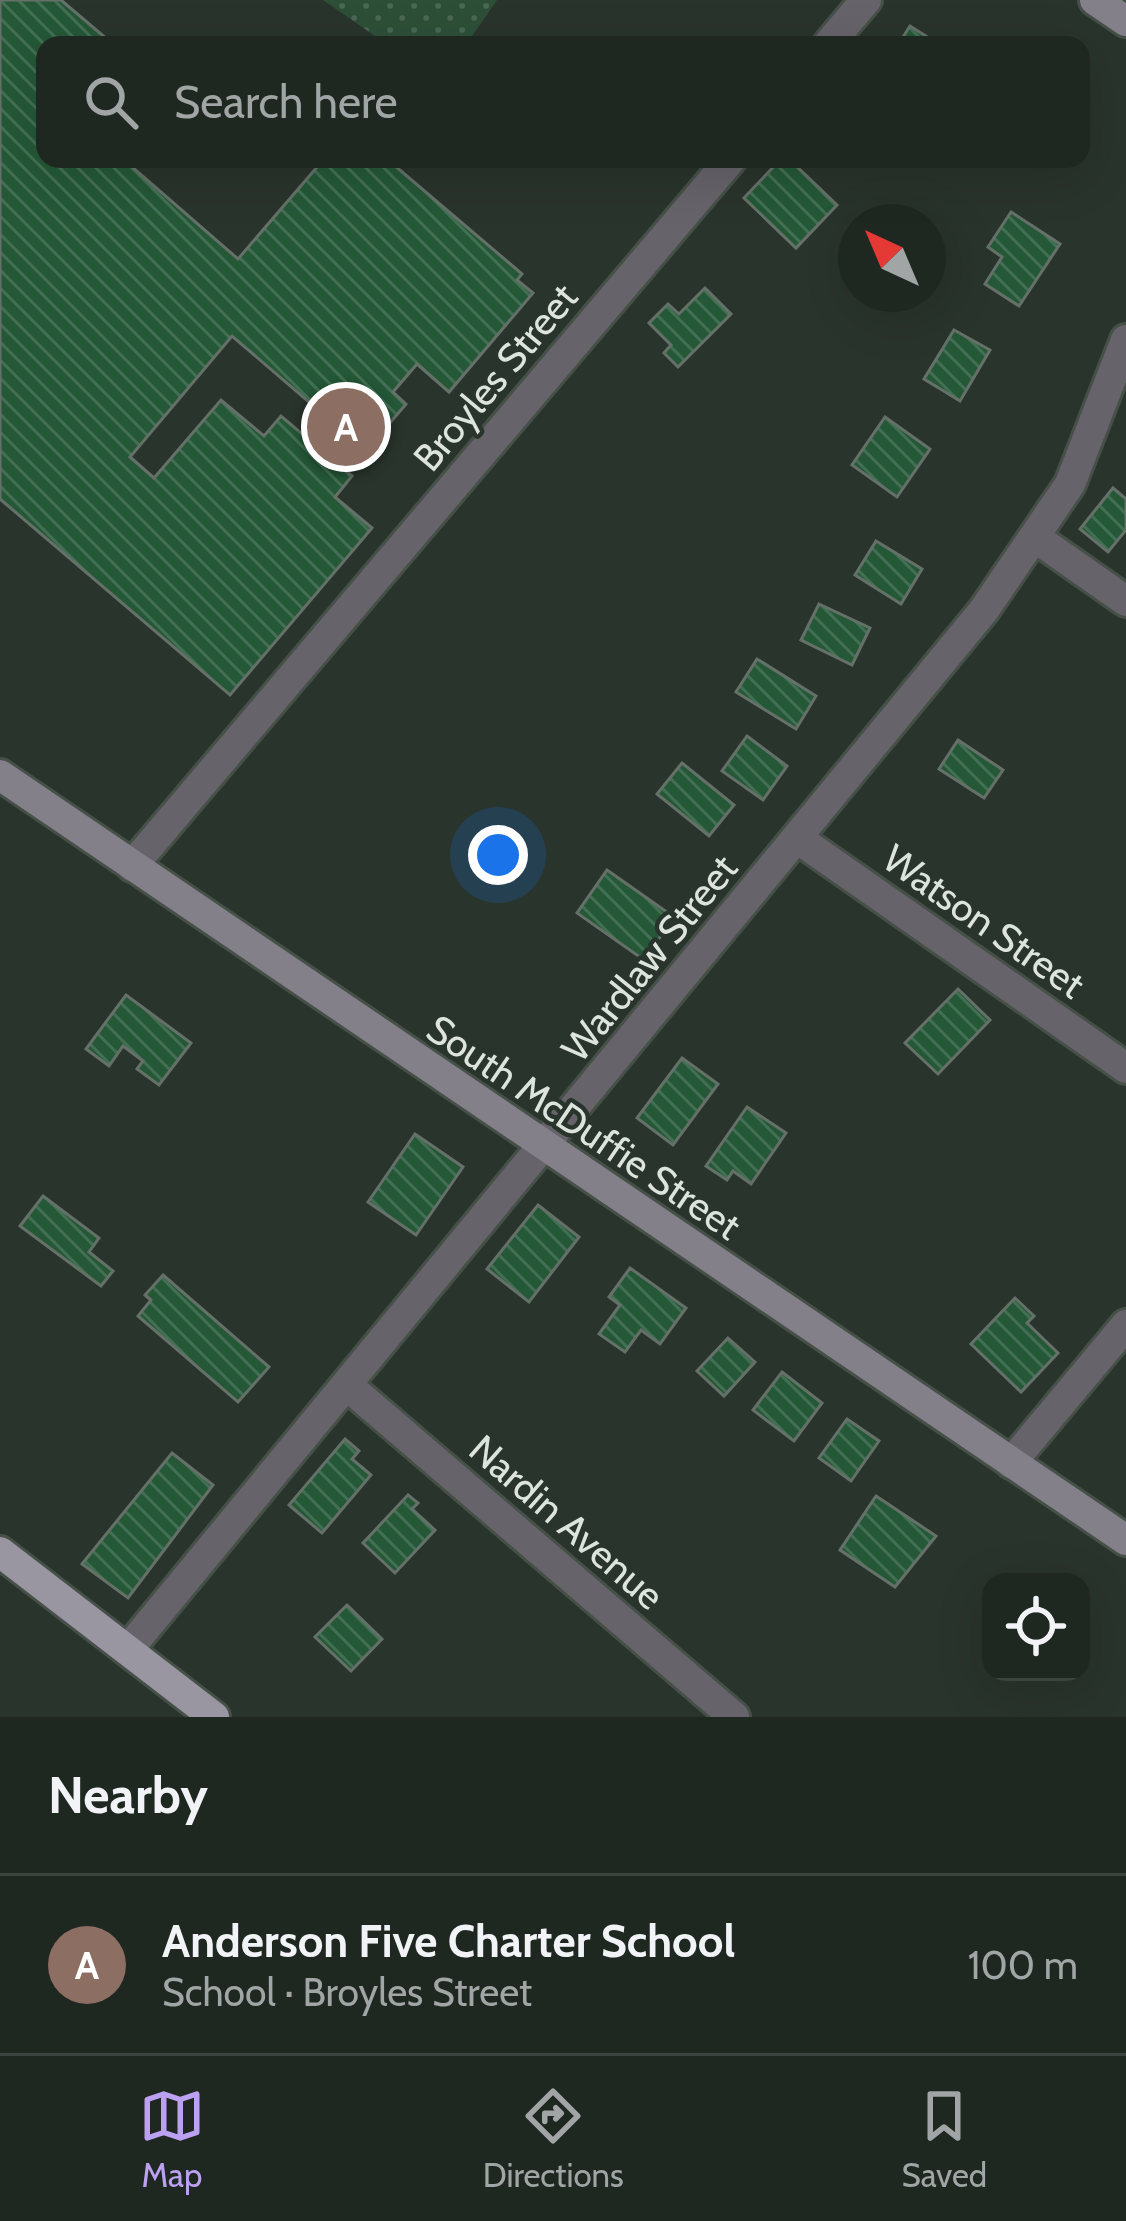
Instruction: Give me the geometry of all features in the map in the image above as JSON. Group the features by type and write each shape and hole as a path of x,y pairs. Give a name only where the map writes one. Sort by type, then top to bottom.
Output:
{"main road":[{"path":"0,1552 130,1647 214,1717"}],"street":[{"path":"836,36 866,0"},
{"path":"1095,0 1126,22"},
{"name":"Broyles Street","path":"132,866 723,168"},
{"name":"Wardlaw Street","path":"130,1647 984,610 1070,484 1126,340"},
{"path":"1036,538 1126,601"},
{"name":"South McDuffie Street","path":"0,775 1126,1540"},
{"name":"Watson Street","path":"797,838 1126,1069"},
{"path":"1011,1463 1126,1325"},
{"name":"Nardin Avenue","path":"348,1386 734,1717"}],"green space":[{"path":"323,0 497,0 472,36 375,36"}],"building":[{"path":"0,0 61,0 103,36 36,36 36,168 133,168 238,259 316,168 398,168 522,274 517,280 533,293 449,392 417,364 393,392 406,404 366,451 232,336 130,457 154,478 221,400 264,436 281,416 352,476 335,497 372,528 230,695 0,499"},
{"path":"910,26 926,36 904,36"},
{"path":"772,168 798,168 837,205 796,248 744,198"},
{"path":"1011,212 1060,244 1019,306 985,284 1002,257 988,247"},
{"path":"705,288 731,314 678,367 664,353 671,345 649,323 668,304 679,314"},
{"path":"954,330 990,350 960,401 924,379"},
{"path":"885,417 930,449 897,497 852,465"},
{"path":"1113,488 1126,499 1126,530 1108,552 1080,529"},
{"path":"876,541 922,569 901,604 855,575"},
{"path":"819,604 870,628 852,665 801,640"},
{"path":"757,659 816,696 796,729 736,692"},
{"path":"747,736 787,766 763,800 722,771"},
{"path":"958,740 1003,770 984,798 939,769"},
{"path":"682,763 734,805 709,836 657,794"},
{"path":"607,870 674,917 644,960 577,913"},
{"path":"958,989 990,1020 938,1074 905,1043"},
{"path":"126,995 191,1043 159,1085 137,1069 143,1061 123,1046 109,1066 86,1049"},
{"path":"682,1058 718,1084 673,1145 637,1118"},
{"path":"747,1107 786,1133 751,1184 733,1171 727,1180 706,1166"},
{"path":"415,1134 463,1167 416,1235 368,1202"},
{"path":"43,1196 99,1238 89,1252 113,1271 101,1286 20,1226"},
{"path":"538,1205 579,1237 529,1302 487,1269"},
{"path":"630,1268 686,1308 660,1344 641,1330 625,1352 599,1334 620,1305 609,1297"},
{"path":"163,1275 269,1367 238,1402 138,1316 151,1300 145,1295"},
{"path":"1015,1298 1034,1316 1027,1323 1058,1353 1021,1392 971,1344"},
{"path":"728,1338 755,1362 724,1396 697,1371"},
{"path":"782,1372 822,1403 794,1441 753,1410"},
{"path":"847,1419 879,1441 851,1481 819,1458"},
{"path":"345,1439 359,1451 352,1459 371,1475 322,1533 289,1505"},
{"path":"172,1453 213,1485 128,1598 82,1564"},
{"path":"408,1495 418,1503 412,1509 435,1530 395,1573 363,1543"},
{"path":"876,1496 936,1536 895,1587 840,1550"},
{"path":"347,1605 382,1639 351,1671 315,1637"}],"place":[{"name":"Anderson Five Charter School","path":"346,427"}]}
